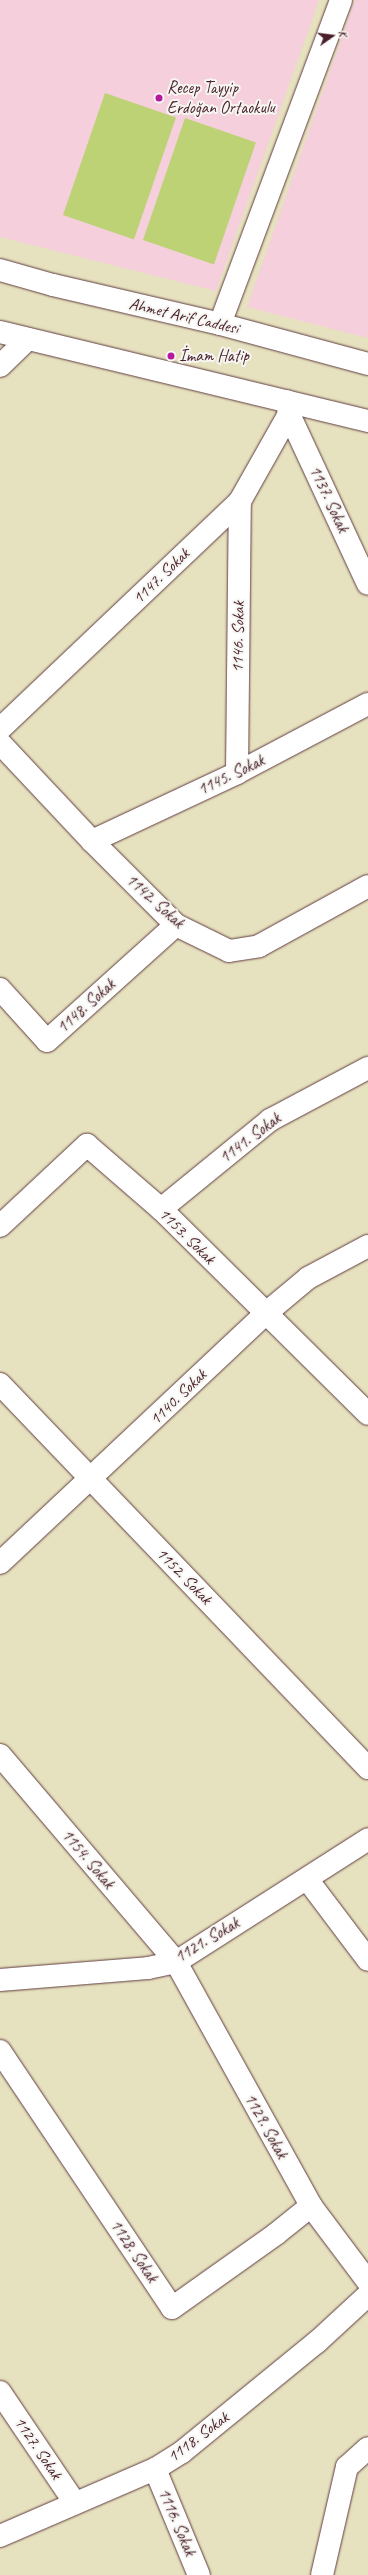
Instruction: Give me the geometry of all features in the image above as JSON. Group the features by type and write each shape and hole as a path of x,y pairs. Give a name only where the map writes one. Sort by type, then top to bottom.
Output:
{"street":[{"path":"220,324 341,0"},
{"name":"Ahmet Arif Caddesi","path":"0,270 53,285 220,324 368,364"},
{"path":"0,332 288,408 368,421"},
{"path":"0,366 28,340"},
{"name":"1147. Sokak","path":"0,730 240,501 288,408"},
{"name":"1137. Sokak","path":"288,408 368,584"},
{"name":"1146. Sokak","path":"237,773 240,501"},
{"name":"1145. Sokak","path":"92,841 237,773 368,704"},
{"name":"1142. Sokak","path":"0,743 92,841 176,925 229,951 259,946 368,886"},
{"name":"1148. Sokak","path":"0,989 47,1041 176,925"},
{"name":"1141. Sokak","path":"161,1209 270,1120 368,1068"},
{"name":"1153. Sokak","path":"0,1226 88,1145 161,1209 265,1314 368,1414"},
{"name":"1140. Sokak","path":"0,1563 92,1480 265,1314 308,1278 368,1246"},
{"name":"1152. Sokak","path":"0,1384 368,1768"},
{"name":"1154. Sokak","path":"0,1755 176,1962"},
{"name":"1121. Sokak","path":"0,1980 148,1968 176,1962 368,1839"},
{"path":"307,1879 368,1960"},
{"name":"1129. Sokak","path":"176,1962 311,2206 368,2282"},
{"name":"1128. Sokak","path":"0,2051 172,2308 276,2234 311,2206"},
{"name":"1118. Sokak","path":"0,2536 155,2469 182,2452 311,2347 368,2295"},
{"name":"1127. Sokak","path":"0,2392 75,2503"},
{"path":"322,2575 347,2467 368,2448"},
{"name":"1116. Sokak","path":"155,2469 199,2575"}],"shaded area":[{"name":"Recep Tayyip Erdoğan Ortaokulu","path":"0,0 319,0 216,291 0,237"},
{"path":"355,0 368,0 368,338 247,307"}],"green space":[{"path":"105,93 176,117 134,239 63,215"},
{"path":"185,118 256,142 214,264 143,240"}],"place":[{"name":"Recep Tayyip Erdoğan Ortaokulu","path":"159,98"},
{"name":"İmam Hatip","path":"171,356"}]}
